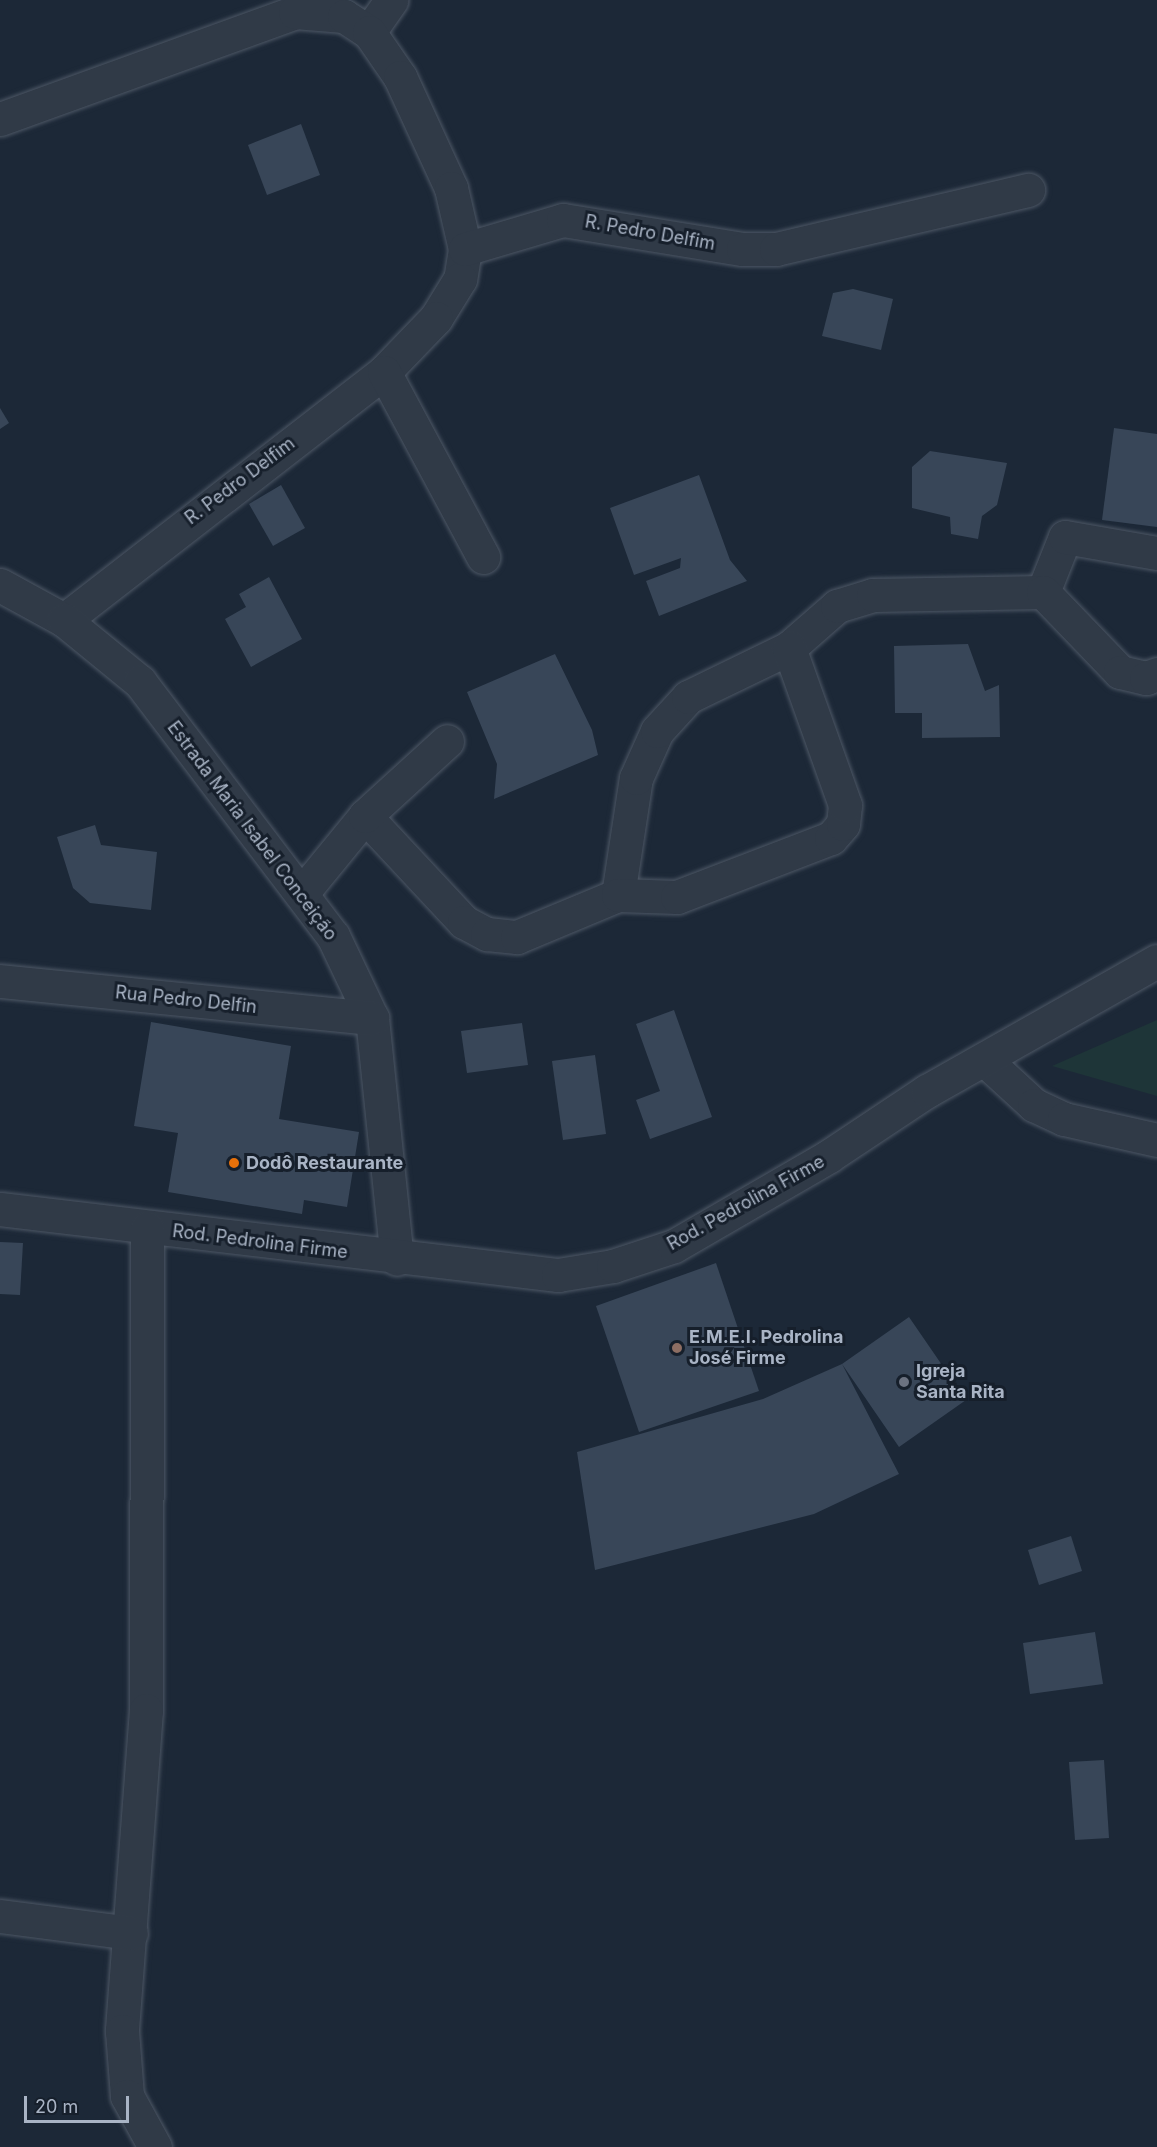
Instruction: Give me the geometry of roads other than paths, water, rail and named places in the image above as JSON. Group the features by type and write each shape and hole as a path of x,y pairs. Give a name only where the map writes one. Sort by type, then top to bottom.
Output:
{"street":[{"path":"369,32 392,0"},
{"path":"0,119 295,12 344,16 369,32 400,77 446,178 465,249"},
{"name":"R. Pedro Delfim","path":"64,620 384,372 436,318 460,279 465,249 563,220 742,249 776,249 1028,190"},
{"path":"384,372 483,557"},
{"path":"1043,592 1065,537 1157,553"},
{"name":"Estrada Maria Isabel Conceição","path":"0,585 64,620 140,682 333,936 372,1018 397,1259"},
{"path":"618,895 636,778 657,731 688,697 789,648 837,606 873,595 1043,592 1120,672 1146,678 1157,674"},
{"path":"365,816 464,922 487,934 517,937 618,895 677,897 831,838 843,824 845,805 789,648"},
{"path":"302,893 365,816 447,741"},
{"name":"Rod. Pedrolina Firme","path":"0,1209 397,1259 558,1275 613,1266 674,1246 985,1060 1157,961"},
{"name":"Rua Pedro Delfin","path":"0,981 372,1018"},
{"path":"985,1060 1044,1110 1157,1140"},
{"path":"147,1228 146,1710 123,2031 127,2096 155,2147"},
{"path":"0,1916 130,1933"}],"place":[{"name":"Dodô Restaurante","path":"234,1163"},
{"name":"E.M.E.I. Pedrolina José Firme","path":"677,1348"},
{"name":"Igreja Santa Rita","path":"904,1382"}]}
